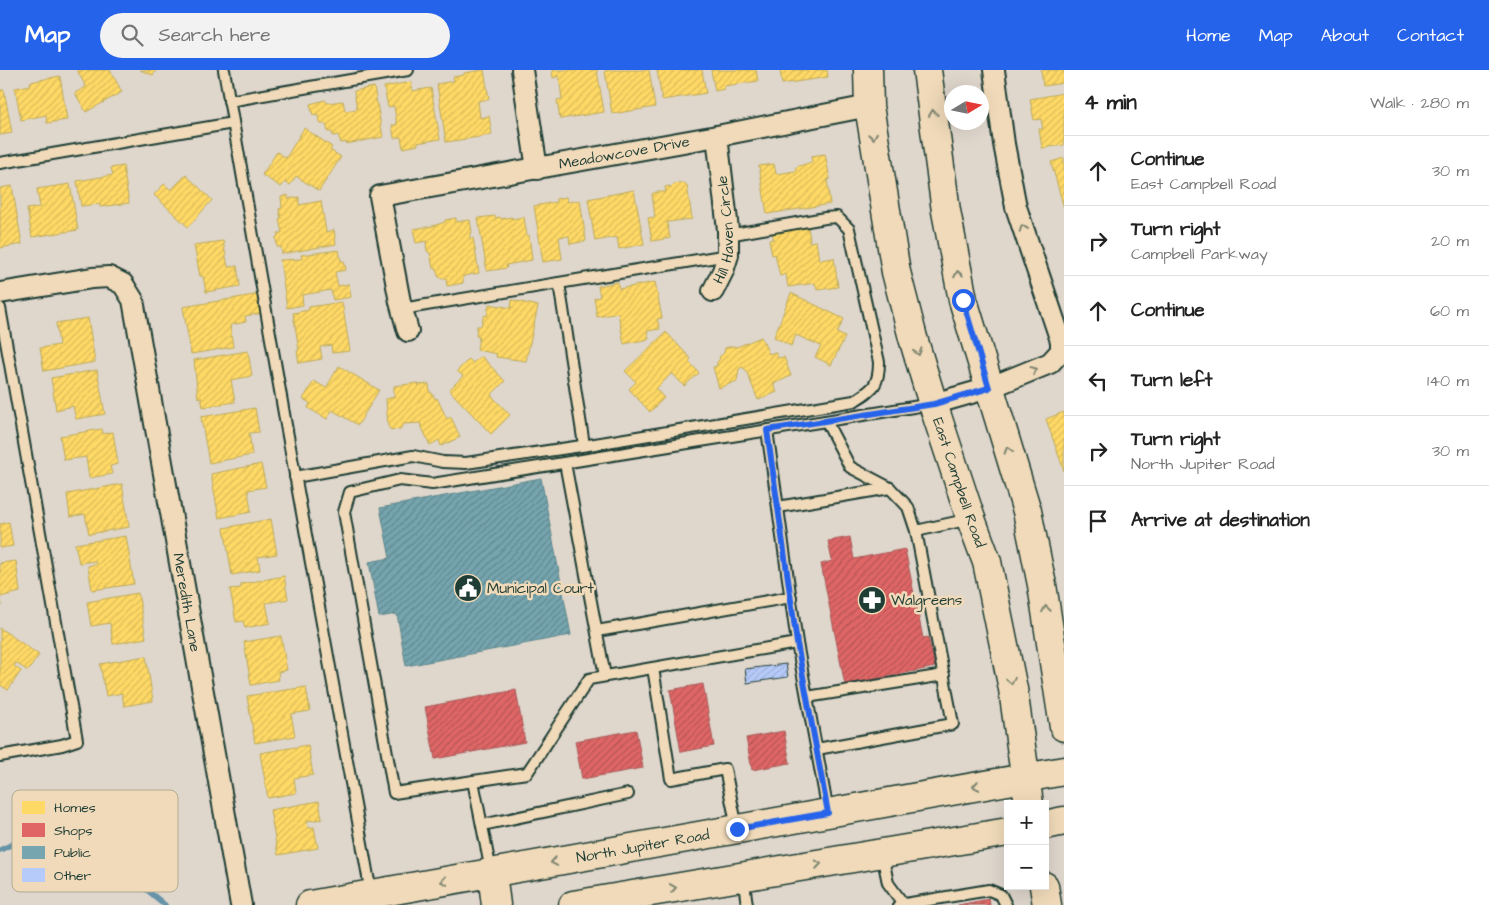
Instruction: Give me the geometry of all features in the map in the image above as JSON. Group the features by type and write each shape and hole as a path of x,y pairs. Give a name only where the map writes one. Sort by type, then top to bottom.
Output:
{"main road":[{"name":"East Campbell Road","path":"868,70 869,106 896,272 913,338 989,571 1013,689 1026,791"},
{"path":"928,70 946,211 963,300 1027,511 1042,585 1064,727"},
{"name":"North Jupiter Road","path":"310,905 828,813 1026,791 1064,771"},
{"path":"1049,825 1064,821"},
{"path":"573,905 1004,833"},
{"path":"492,873 496,905"},
{"path":"1045,890 1047,905"}],"street":[{"path":"522,70 537,169"},
{"path":"934,404 989,388 1050,363 1060,351 1061,341 1016,207 1004,144 994,70"},
{"name":"Meadowcove Drive","path":"402,309 380,196 717,136 869,106"},
{"name":"Hill Haven Circle","path":"713,291 728,256 728,235 717,136"},
{"name":"Meredith Lane","path":"0,293 109,277 123,284 134,300 241,905"},
{"path":"402,309 408,331"}],"lane":[{"path":"224,70 295,477 371,894"},
{"path":"230,101 408,70"},
{"path":"0,163 233,123"},
{"path":"295,477 413,456 443,462 466,463 854,401 870,391 879,378 879,362 849,229 838,218 825,218 728,235"},
{"path":"402,309 728,256"},
{"path":"559,283 584,445"},
{"path":"0,308 77,740 62,745 0,756"},
{"path":"797,643 589,679 527,773 394,793 344,512 350,492 400,480 432,484 934,404"},
{"path":"817,749 953,724 916,531 908,507 890,488 850,467 826,421"},
{"path":"767,430 797,643 828,813"},
{"path":"564,463 605,676"},
{"path":"778,507 890,488"},
{"path":"916,531 971,519"},
{"path":"597,631 791,596"},
{"path":"653,668 671,779 725,769 737,829"},
{"path":"807,697 944,675"},
{"path":"473,782 492,873"},
{"path":"482,825 628,794"},
{"path":"882,853 888,883 902,905 989,890 1001,894 1006,905"},
{"path":"743,876 748,905"}],"building: Homes":[{"path":"77,70 110,70 122,92 86,112 75,93 86,87"},
{"path":"140,70 156,70 153,75"},
{"path":"484,70 489,99 478,101 480,118 489,116 492,135 446,142 437,84 454,81 453,77 464,75 464,73"},
{"path":"552,70 597,70 604,112 560,119 557,100 562,99 559,76 553,78"},
{"path":"649,70 655,107 612,114 605,71"},
{"path":"657,70 702,70 706,93 662,100"},
{"path":"711,70 756,70 758,81 724,86 724,89 715,91"},
{"path":"780,70 827,70 828,77 782,84"},
{"path":"1041,70 1064,70 1064,83 1043,86"},
{"path":"60,76 67,120 47,123 46,115 21,120 15,88 31,85 30,82"},
{"path":"411,82 412,91 431,88 440,139 417,143 418,145 403,148 401,137 394,138 392,125 397,125 394,106 388,107 384,87"},
{"path":"374,87 383,137 346,144 346,142 341,143 338,135 333,136 332,132 328,132 326,124 321,124 317,114 313,115 310,104 325,100 327,103 343,101 345,111 357,109 354,91"},
{"path":"0,90 4,90 12,133 0,135"},
{"path":"1064,93 1064,145 1042,148 1039,129 1043,129 1041,119 1034,120 1030,99"},
{"path":"304,128 332,147 330,150 341,157 319,191 296,176 290,185 285,182 281,187 262,175 277,152 286,158"},
{"path":"825,154 830,179 827,180 830,204 767,214 759,166 774,164 776,174 796,171 796,167 812,162 811,156"},
{"path":"1064,158 1064,208 1051,162"},
{"path":"123,166 129,203 100,207 100,204 81,206 77,181 113,175 111,168"},
{"path":"186,175 212,200 188,227 154,195 164,184 171,190"},
{"path":"684,183 687,185 692,219 667,222 670,238 652,241 648,218 655,217 652,194 666,192 665,187 670,186 670,188 674,184"},
{"path":"70,184 78,230 32,237 27,209 40,207 37,189"},
{"path":"12,186 22,244 0,248 0,188"},
{"path":"634,190 644,244 619,249 617,237 595,241 588,199"},
{"path":"288,195 288,199 299,197 299,205 321,201 326,232 334,230 336,244 282,254 281,247 277,247 276,237 278,233 282,233 279,219 281,219 279,209 282,208 281,197"},
{"path":"566,197 567,202 580,200 586,241 570,244 569,236 559,237 562,259 543,262 534,206 556,202 556,199"},
{"path":"495,216 495,218 500,217 501,219 524,217 527,236 529,235 532,260 506,265 507,268 487,271 478,218"},
{"path":"456,218 456,222 470,220 472,233 470,234 470,239 473,238 479,273 463,276 463,283 447,286 446,278 442,279 438,276 436,268 433,268 430,253 427,251 427,241 416,243 413,229 433,226 445,222 445,220"},
{"path":"805,227 805,229 808,227 809,242 816,241 819,260 834,258 838,287 817,290 815,283 788,287 786,274 780,276 775,254 772,255 769,240 774,239 772,233"},
{"path":"223,241 228,267 237,266 240,286 206,292 203,276 200,276 194,245"},
{"path":"339,250 341,261 344,261 346,270 335,272 338,286 349,284 351,297 333,300 331,290 302,295 303,305 287,308 280,260 302,259 301,255"},
{"path":"618,282 619,289 655,282 662,318 657,319 660,329 647,331 649,339 624,344 618,313 597,317 594,298 600,297 598,286"},
{"path":"791,293 844,319 837,333 845,337 831,365 815,357 821,346 796,335 791,346 774,337"},
{"path":"260,294 263,313 245,316 246,322 230,325 233,347 191,354 183,307"},
{"path":"512,300 538,306 526,361 496,357 497,354 477,350 479,336 476,336 477,326 481,326 483,318 485,315 487,316 489,304 511,308"},
{"path":"342,302 350,351 332,353 331,345 320,347 322,359 299,363 297,351 299,350 293,313 309,310 309,307"},
{"path":"88,318 95,362 44,371 40,348 59,345 56,323"},
{"path":"666,332 691,359 689,361 699,373 684,386 672,373 656,389 664,398 650,412 629,389 636,382 625,371"},
{"path":"761,337 769,354 775,352 778,358 784,357 791,376 773,384 777,392 758,400 746,370 742,367 739,369 737,381 719,388 713,367 717,366 719,357 724,353 725,348 737,347"},
{"path":"248,351 252,376 231,380 235,402 203,407 201,397 198,398 194,360"},
{"path":"481,356 505,381 491,395 510,415 491,434 449,390 463,376 457,371 469,359 473,363"},
{"path":"339,366 379,390 358,425 332,410 327,419 308,408 310,403 303,399 314,381 326,388"},
{"path":"97,370 105,414 76,419 73,406 56,410 51,378"},
{"path":"418,383 418,385 429,384 430,393 432,393 435,399 437,398 447,419 451,417 460,437 441,446 439,440 430,445 420,423 404,424 400,429 391,430 388,426 386,399 394,397 394,386"},
{"path":"255,408 259,432 249,433 252,455 209,463 201,417"},
{"path":"1064,412 1064,471 1046,419"},
{"path":"102,429 103,434 113,432 118,464 110,466 112,474 89,478 86,457 64,460 60,436"},
{"path":"261,464 266,487 248,490 251,512 219,518 211,474"},
{"path":"122,484 129,527 89,534 85,514 70,517 67,494"},
{"path":"271,519 277,554 258,557 260,570 232,575 224,528"},
{"path":"9,522 13,546 0,548 0,524"},
{"path":"126,536 134,584 92,590 88,566 96,564 95,561 79,563 75,544"},
{"path":"16,561 20,592 0,597 0,563"},
{"path":"284,576 288,599 266,603 270,623 245,628 243,621 236,622 230,589 241,588 241,584"},
{"path":"138,593 146,638 113,644 110,623 91,626 87,602"},
{"path":"0,628 39,655 28,671 16,663 14,666 21,671 8,690 0,685"},
{"path":"281,636 287,670 278,672 279,680 251,685 244,642"},
{"path":"146,656 153,701 124,706 122,693 106,696 100,664"},
{"path":"306,687 310,711 291,714 295,736 255,743 247,696"},
{"path":"308,745 313,775 294,778 296,793 268,798 260,753"},
{"path":"319,801 322,819 307,821 308,828 314,827 318,848 278,855 270,810"}],"building: Shops":[{"name":"Walgreens","path":"850,537 854,559 905,549 923,638 928,637 935,667 845,685 821,564 832,561 828,541"},
{"path":"703,684 714,746 681,752 670,690"},
{"path":"516,690 525,742 435,759 425,707"},
{"path":"636,730 643,768 582,779 575,741"},
{"path":"784,731 790,763 752,770 746,738"},
{"path":"989,899 990,905 958,905"}],"building: Public":[{"name":"Municipal Court","path":"541,478 571,635 406,666 397,614 379,617 369,562 390,558 380,508"}],"building: Other":[{"path":"786,664 788,677 747,683 745,669"}],"waterway":[{"path":"0,850 12,844"},
{"path":"150,892 165,905"}],"place":[{"name":"Municipal Court","path":"468,588"},
{"name":"Walgreens","path":"872,600"}],"route":[{"path":"737,829 828,813 797,643 767,430 934,404 989,388 963,300"}]}
